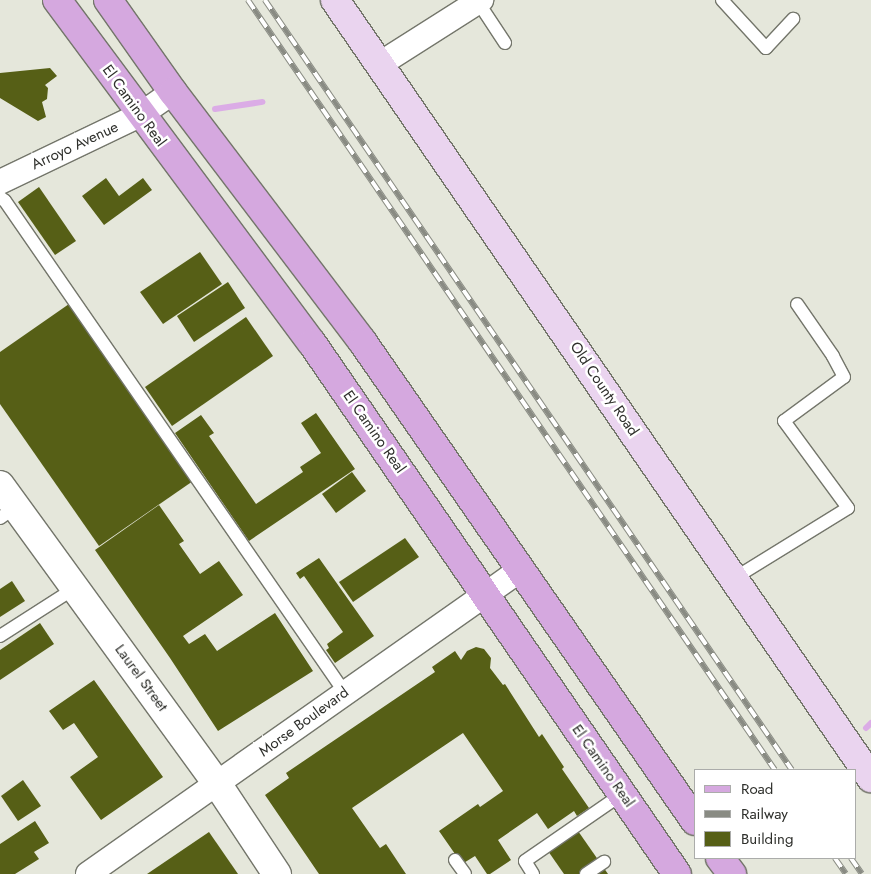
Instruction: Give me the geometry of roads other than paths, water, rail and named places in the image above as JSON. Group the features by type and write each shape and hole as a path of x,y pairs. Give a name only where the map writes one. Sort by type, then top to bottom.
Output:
{"main road":[{"name":"El Camino Real","path":"56,0 312,343 424,502 485,595 677,874"},
{"path":"108,0 173,92 362,341 694,820"},
{"name":"Old County Road","path":"335,0 871,778"},
{"path":"721,859 732,874"}],"street":[{"path":"380,64 480,1"},
{"name":"Arroyo Avenue","path":"0,182 140,115 173,92"},
{"name":"Laurel Street","path":"0,485 8,513 75,588 218,785 276,874"},
{"name":"Morse Boulevard","path":"88,874 218,785 520,570"}],"lane":[{"path":"722,0 766,48 793,19"},
{"path":"480,1 505,43"},
{"path":"0,197 5,201 345,693"},
{"path":"734,579 848,508 784,421 844,377 833,356 797,304"},
{"path":"0,636 75,588"},
{"path":"533,874 525,861 622,794"},
{"path":"455,860 465,874"},
{"path":"586,874 604,862"}],"waterway":[{"path":"215,109 262,102"},
{"path":"866,728 871,723"}],"railway":[{"path":"248,0 774,769"},
{"path":"265,0 791,769"},
{"path":"836,859 846,874"},
{"path":"852,859 862,874"}]}
